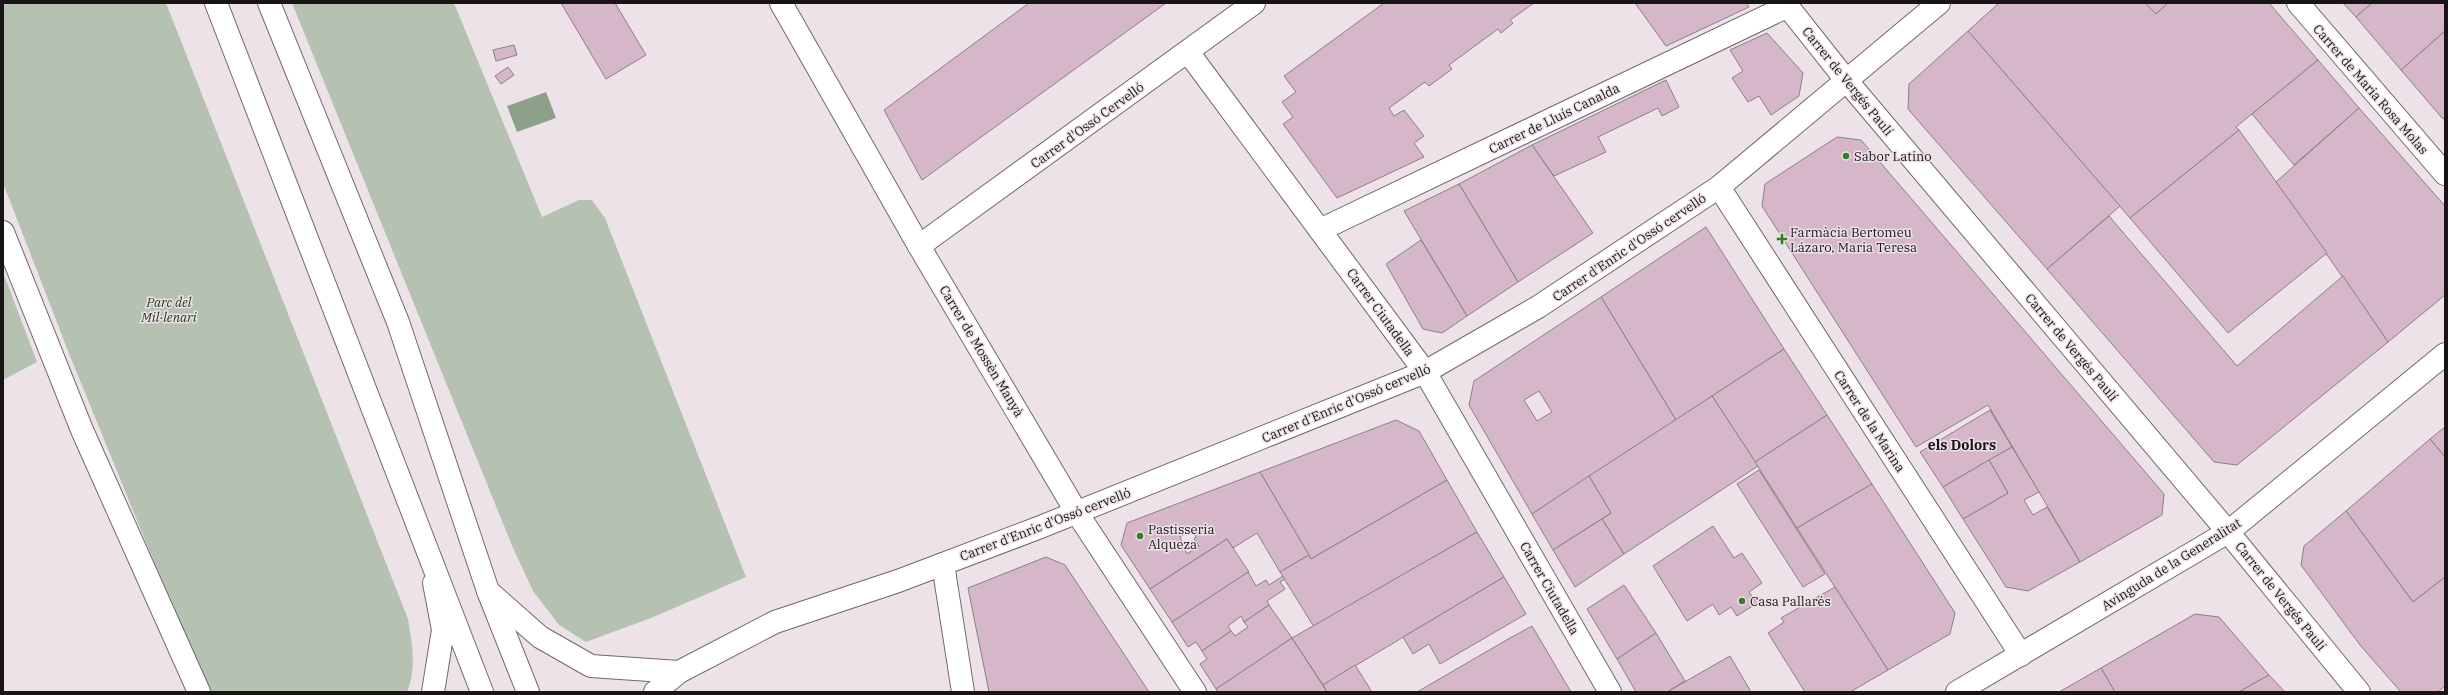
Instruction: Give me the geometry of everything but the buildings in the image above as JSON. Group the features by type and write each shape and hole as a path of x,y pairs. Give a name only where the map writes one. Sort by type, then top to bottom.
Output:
{"street":[{"path":"216,3 428,548 482,692"},
{"path":"269,3 398,322 488,591 528,692"},
{"name":"Carrer de Mossèn Manyà","path":"781,3 919,246 1077,513 1195,692"},
{"name":"Carrer d'Ossó Cervelló","path":"919,246 1254,3"},
{"name":"Carrer d'Enric d'Ossó cervelló","path":"655,692 679,672 775,622 943,564 1077,513 1425,372 1538,307 1719,187 1939,3"},
{"name":"Carrer de Maria Rosa Molas","path":"2298,3 2445,174"},
{"name":"Carrer de Vergés Paulí","path":"1786,5 1846,80 2228,532 2359,692"},
{"name":"Carrer de Lluís Canalda","path":"1320,230 1786,5"},
{"name":"Carrer Ciutadella","path":"1188,52 1425,372 1610,692"},
{"name":"Carrer de la Marina","path":"1719,187 2021,655"},
{"path":"3,232 82,430 199,692"},
{"name":"Avinguda de la Generalitat","path":"1958,692 2228,532 2445,354"},
{"path":"428,548 443,630 433,692"},
{"path":"943,564 963,692"},
{"path":"488,591 540,637 591,666 679,672"}],"green space":[{"name":"Parc del Mil·lenari","path":"3,3 166,3 408,619 413,665 407,692 207,692 70,356 3,183"},
{"path":"292,3 454,3 542,217 579,200 592,200 605,218 746,577 651,618 586,642 559,625 533,591 513,548"},
{"path":"3,272 37,362 3,380"}],"shaded area":[{"path":"546,92 556,118 517,132 507,106"}],"place":[{"name":"Sabor Latino","path":"1846,156"},
{"name":"Farmàcia Bertomeu Lázaro, Maria Teresa","path":"1782,239"},
{"name":"Pastisseria Alqueza","path":"1140,536"},
{"name":"Casa Pallarés","path":"1742,601"}],"district":[{"name":"els Dolors","path":"1962,445"}]}
